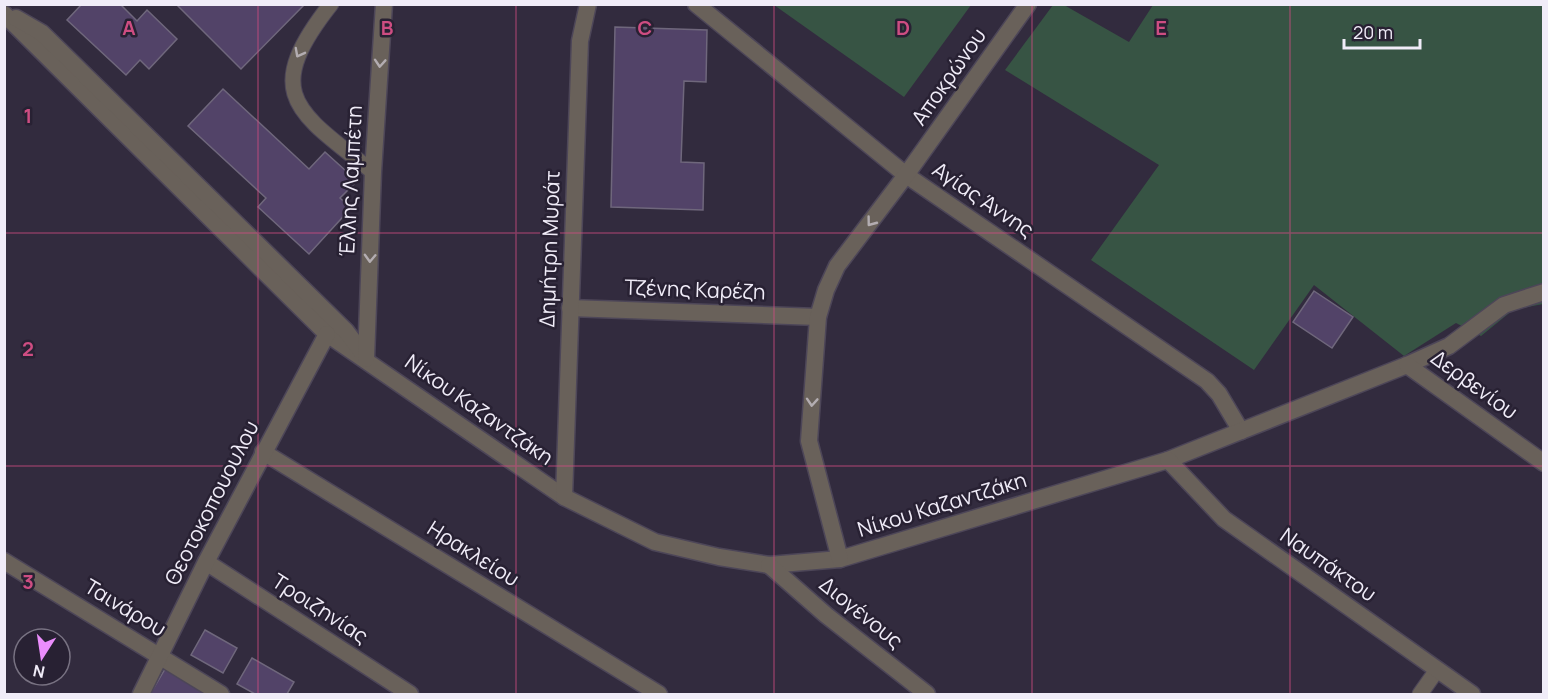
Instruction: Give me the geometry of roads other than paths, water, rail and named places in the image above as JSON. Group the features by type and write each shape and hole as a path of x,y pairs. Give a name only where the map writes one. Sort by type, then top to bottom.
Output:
{"street":[{"path":"4,13 8,4"},
{"name":"Έλλης Λαμπέτη","path":"366,359 373,172 384,4"},
{"name":"Δημήτρη Μυράτ","path":"564,497 580,41 588,4"},
{"name":"Αγίας Άννης","path":"696,4 906,175 1207,381 1219,394 1241,431"},
{"name":"Αποκρώνου","path":"840,559 808,441 818,317 826,290 837,266 906,175 1028,4"},
{"name":"Νίκου Καζαντζάκη","path":"4,13 327,334 564,497 655,542 769,565 840,559 1168,460 1407,365 1449,346 1504,304 1544,292"},
{"name":"Νίκου Καζαντζάκη","path":"4,13 26,22 42,33 346,331 366,359"},
{"name":"Τζένης Καρέζη","path":"570,308 818,317"},
{"name":"Θεοτοκοπουουλου","path":"141,694 206,562 327,334"},
{"name":"Δερβενίου","path":"1407,365 1544,463"},
{"name":"Ηρακλείου","path":"263,452 659,694"},
{"name":"Ναυπάκτου","path":"1168,460 1224,519 1472,694"},
{"name":"Ταινάρου","path":"4,561 221,694"},
{"name":"Τροιζηνίας","path":"206,562 410,694"},
{"name":"Διογένους","path":"769,565 825,615 927,694"}],"lane":[{"path":"331,4 313,27 294,63 292,90 311,123 373,172"},
{"path":"1420,694 1437,670"}]}
